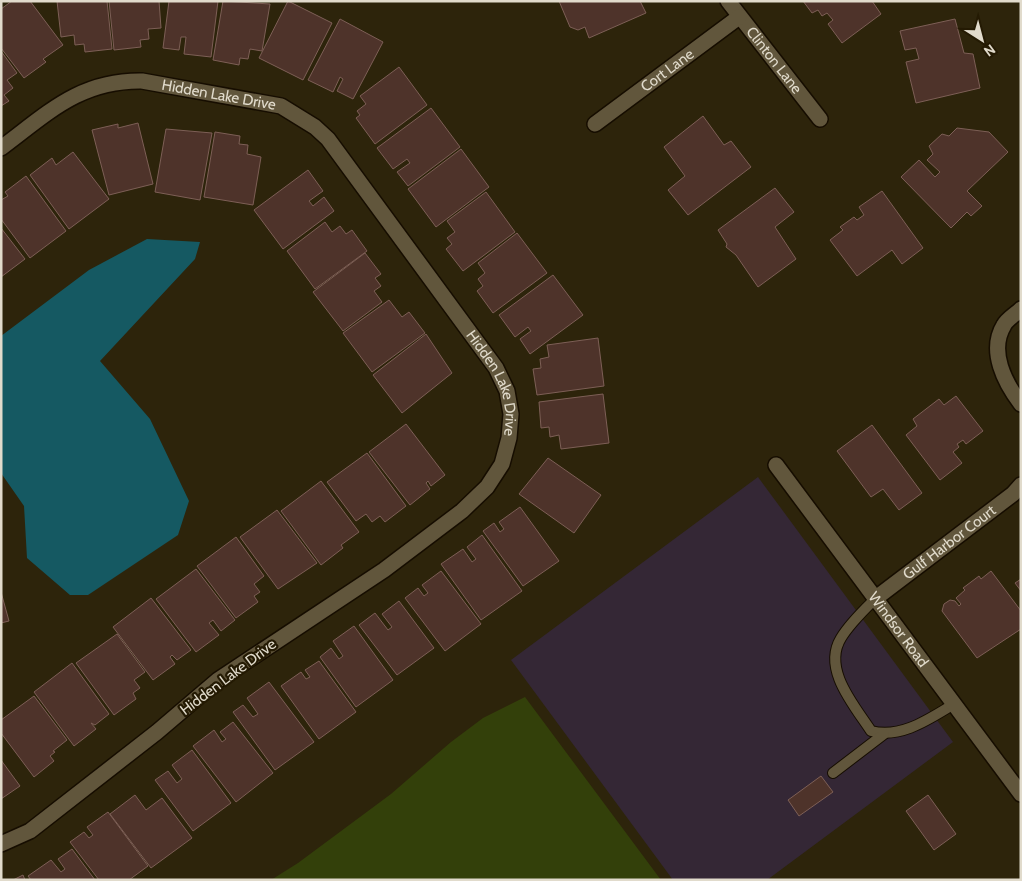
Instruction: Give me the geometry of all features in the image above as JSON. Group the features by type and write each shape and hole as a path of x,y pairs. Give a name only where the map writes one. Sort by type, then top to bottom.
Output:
{"street":[{"name":"Clinton Lane","path":"728,1 820,119"},
{"name":"Cort Lane","path":"595,124 740,18"},
{"name":"Hidden Lake Drive","path":"1,148 69,97 120,81 142,81 281,106 315,127 328,139 496,368 508,391 511,414 509,438 502,464 488,487 462,510 384,570 218,680 157,732 30,831 1,844"},
{"path":"1021,309 1004,325 997,350 1004,377 1021,404"},
{"name":"Windsor Road","path":"776,465 1021,794"},
{"name":"Gulf Harbor Court","path":"876,598 1013,494 1021,485"}],"lane":[{"path":"876,598 840,639 835,652 834,666 850,699 871,731 884,734"},
{"path":"833,773 884,734 918,726 954,704"}],"shaded area":[{"path":"758,477 953,742 767,880 673,880 511,660"}],"green space":[{"path":"525,697 661,880 271,880 298,863 391,794 451,742 483,718"}],"water":[{"path":"147,239 200,242 195,259 100,361 150,419 189,501 178,535 88,595 70,595 27,558 24,506 1,473 1,336 89,270"}],"building":[{"path":"12,1 30,1 63,45 43,59 46,62 24,78 1,48 1,9"},
{"path":"57,1 107,1 112,49 85,52 84,44 75,45 74,35 61,37"},
{"path":"109,1 159,1 161,28 148,29 149,39 140,40 141,47 114,50"},
{"path":"169,1 218,1 211,57 184,54 186,37 181,37 179,50 163,48"},
{"path":"223,1 270,4 262,51 250,49 248,59 240,58 239,65 213,60"},
{"path":"288,1 332,23 303,80 259,58"},
{"path":"559,1 640,1 646,13 589,38 585,27 578,30 570,27"},
{"path":"803,1 872,1 881,14 842,43 828,24 833,20 827,13 822,16 818,10 812,13"},
{"path":"340,19 383,42 353,99 337,91 343,79 340,77 333,92 308,80"},
{"path":"955,19 964,53 973,54 980,88 916,103 906,62 919,59 916,48 905,50 900,31"},
{"path":"1,51 17,73 7,80 13,88 4,95 9,101 1,106"},
{"path":"399,67 427,105 375,144 356,118 360,115 357,111 366,104 360,96"},
{"path":"431,108 460,147 408,186 397,172 410,163 407,159 393,169 377,148"},
{"path":"703,116 724,145 731,141 751,167 688,215 668,190 685,176 664,147"},
{"path":"138,123 153,184 109,195 92,130 118,124 118,128"},
{"path":"957,128 989,132 1008,152 967,191 982,206 971,216 967,212 951,228 901,177 919,160 935,177 940,172 927,160 933,154 929,146 942,134 949,136"},
{"path":"166,129 212,133 200,200 155,192"},
{"path":"215,132 240,136 239,144 248,145 247,154 261,157 253,205 204,197"},
{"path":"461,149 489,187 436,227 408,189"},
{"path":"73,152 109,199 69,229 30,175 52,158 56,165"},
{"path":"308,170 323,191 309,201 313,206 324,197 334,211 283,249 254,210"},
{"path":"26,176 66,231 30,258 1,219 1,200 8,196 5,192"},
{"path":"775,188 794,212 775,227 796,259 758,287 736,255 726,247 727,244 718,230"},
{"path":"882,191 923,248 902,264 892,250 857,276 830,240 843,230 840,227 854,217 857,220 864,215 859,207"},
{"path":"486,192 515,232 463,271 446,249 452,244 447,238 455,232 447,221"},
{"path":"325,222 332,232 340,226 346,234 352,230 367,251 315,289 287,251"},
{"path":"1,228 25,259 1,277"},
{"path":"517,233 547,273 493,313 477,291 483,286 478,279 485,273 478,263"},
{"path":"365,253 381,274 375,278 381,286 374,291 382,302 343,331 313,292"},
{"path":"553,275 583,315 530,354 520,339 531,331 528,327 515,337 499,315"},
{"path":"389,300 402,317 409,312 425,333 372,372 343,333"},
{"path":"426,334 452,373 402,413 373,375"},
{"path":"598,338 604,386 537,395 533,369 541,368 540,359 549,357 547,345"},
{"path":"603,394 609,443 561,449 559,435 550,437 549,427 541,428 539,402"},
{"path":"956,396 983,431 966,444 963,440 957,444 959,447 953,452 962,463 940,480 906,435 917,426 913,419 939,399 944,405"},
{"path":"406,424 445,475 431,486 428,481 426,483 430,489 410,505 369,452"},
{"path":"872,425 922,493 899,510 883,489 871,497 837,451"},
{"path":"367,453 406,506 385,522 380,516 372,522 366,514 356,521 327,482"},
{"path":"548,458 601,495 574,533 519,494"},
{"path":"321,481 359,532 341,545 343,548 321,565 281,511"},
{"path":"520,507 559,561 523,586 483,531 494,523 500,532 504,529 499,522"},
{"path":"277,510 317,563 278,589 240,537"},
{"path":"482,535 522,591 481,620 441,564 463,549 472,562 476,559 467,547"},
{"path":"236,537 264,576 254,584 260,592 254,596 258,602 236,618 197,566"},
{"path":"196,569 235,620 221,631 213,620 209,623 219,635 196,652 156,599"},
{"path":"441,571 481,624 445,651 405,598 418,588 424,596 428,593 422,585"},
{"path":"991,571 1021,611 1021,629 977,658 942,611 944,604 950,600 955,601 959,606 961,604 956,598 965,590 963,588 979,576 981,579"},
{"path":"1021,579 1021,591 1015,583"},
{"path":"1,592 9,621 1,623"},
{"path":"151,598 191,650 177,660 172,655 170,657 175,664 153,680 113,627"},
{"path":"399,601 434,648 397,675 359,625 375,613 388,630 392,627 382,614"},
{"path":"354,626 393,680 356,707 320,657 331,648 339,659 343,656 333,641"},
{"path":"117,634 145,672 134,680 140,688 133,693 136,699 114,715 76,663"},
{"path":"319,661 356,712 319,739 281,686 301,672 306,679 310,677 305,670"},
{"path":"72,663 109,714 95,725 91,723 96,729 74,746 34,692"},
{"path":"269,682 314,742 275,770 233,712 243,705 253,717 258,714 247,698"},
{"path":"34,696 67,740 53,751 55,752 50,756 54,761 34,777 1,733 1,720"},
{"path":"233,722 273,773 236,802 193,746 214,730 222,742 226,739 220,732"},
{"path":"192,750 231,803 193,831 155,780 168,771 177,783 182,779 172,765"},
{"path":"1,760 20,786 1,799"},
{"path":"821,776 833,792 799,816 788,800"},
{"path":"135,795 146,810 162,798 192,838 151,868 110,814"},
{"path":"928,795 956,834 934,850 906,811"},
{"path":"108,812 148,866 129,880 99,880 70,842 84,832 89,838 93,835 87,827"},
{"path":"72,849 95,880 31,880 28,876 51,860 61,872 65,869 58,859"},
{"path":"23,875 25,880 13,880"}]}
